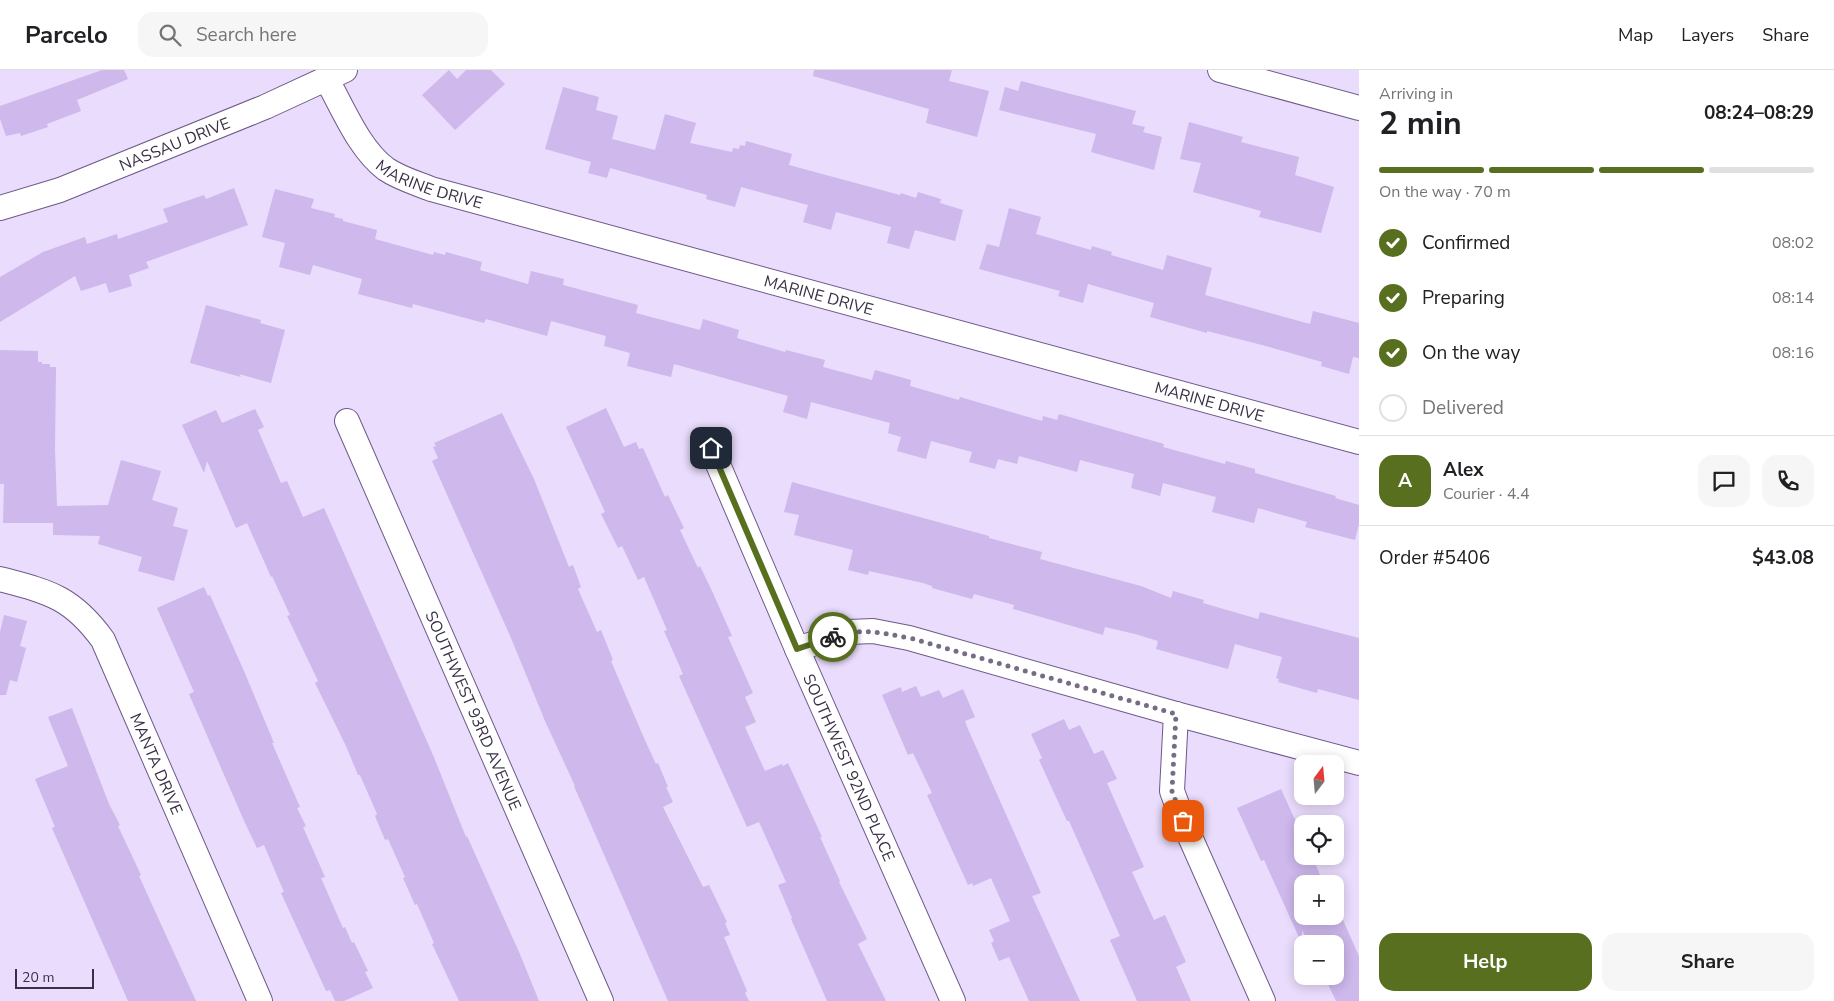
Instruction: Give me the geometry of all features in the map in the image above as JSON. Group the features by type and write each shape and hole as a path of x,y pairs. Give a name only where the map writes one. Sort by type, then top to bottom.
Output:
{"street":[{"path":"1220,70 1359,108"},
{"name":"NASSAU DRIVE","path":"0,208 60,190 265,107 336,75"},
{"name":"MARINE DRIVE","path":"336,75 353,128 371,154 386,169 410,181 460,197 1359,442"},
{"name":"SOUTHWEST 93RD AVENUE","path":"347,420 601,1001"},
{"name":"SOUTHWEST 92ND PLACE","path":"711,448 797,649 953,1001"},
{"name":"MANTA DRIVE","path":"0,579 37,589 66,601 84,617 103,640 260,1001"},
{"path":"797,649 849,632 872,631 910,638 1176,714 1359,763"},
{"path":"1176,714 1172,791 1183,821 1262,1001"}],"building":[{"path":"102,70 124,70 128,79 77,100 81,111 47,124 48,127 21,136 20,133 6,136 0,119 0,106"},
{"path":"449,70 457,79 466,70 491,70 505,84 455,130 422,95"},
{"path":"814,70 952,70 949,81 989,91 977,137 926,123 929,109 813,76"},
{"path":"1021,81 1136,111 1132,124 1145,127 1143,132 1162,137 1154,170 1091,152 1096,134 999,110 1005,87 1018,91"},
{"path":"563,87 599,97 596,110 618,116 612,139 655,150 665,114 696,123 690,143 732,152 733,148 739,149 740,145 745,146 746,141 792,154 789,165 900,195 901,193 916,198 918,192 941,199 940,203 963,210 955,241 915,230 909,249 887,243 891,227 836,212 831,230 803,222 808,205 741,187 735,207 706,199 707,195 610,168 607,178 588,173 591,162 545,149"},
{"path":"1189,122 1243,137 1241,142 1299,157 1295,175 1334,187 1321,233 1259,217 1261,211 1193,192 1201,163 1180,159"},
{"path":"234,188 248,225 146,262 149,268 129,275 132,286 109,293 106,283 81,291 75,276 0,322 0,277 43,252 85,237 87,244 117,234 118,239 168,222 163,209 204,195 206,199"},
{"path":"275,189 314,199 311,208 335,214 334,217 343,219 343,221 377,230 375,239 433,255 434,252 445,255 446,252 482,262 480,270 528,284 531,271 564,279 563,285 638,305 636,313 700,330 703,319 739,330 737,338 785,352 786,350 825,360 823,367 872,380 875,370 911,380 910,386 959,400 960,397 1042,421 1043,416 1057,420 1059,414 1164,444 1163,447 1225,464 1226,461 1255,469 1255,473 1336,496 1335,498 1359,505 1359,524 1355,540 1305,527 1307,522 1258,508 1254,523 1212,512 1216,497 1163,483 1160,496 1131,488 1134,474 1080,460 1077,472 1019,456 1017,464 998,459 995,469 969,462 972,452 931,441 926,459 897,451 901,437 888,433 890,423 811,402 807,419 783,412 788,396 674,364 671,377 627,366 630,353 604,346 606,336 551,321 547,336 486,319 484,323 413,304 412,308 358,294 362,279 313,265 310,275 279,267 285,243 262,237"},
{"path":"1009,208 1041,217 1036,234 1091,250 1092,246 1112,252 1111,255 1163,270 1167,255 1212,268 1205,295 1310,324 1313,311 1359,323 1359,358 1353,357 1349,374 1321,366 1322,362 1150,317 1154,303 1088,284 1083,303 1058,296 1060,291 979,269 987,244 999,247"},
{"path":"206,305 261,320 260,323 285,330 271,383 190,363"},
{"path":"0,350 38,351 38,362 50,364 50,367 56,367 55,449 57,506 108,505 121,460 161,471 152,500 178,508 173,526 188,530 174,581 138,571 142,557 98,544 100,536 53,535 53,523 3,523 4,484 0,484"},
{"path":"606,408 624,447 636,442 639,449 643,448 665,497 668,495 684,528 680,530 698,568 700,566 712,591 732,636 728,637 753,693 745,697 756,722 745,727 765,771 788,763 822,837 820,837 839,882 867,939 858,944 886,1001 827,1001 778,885 786,882 759,822 747,827 679,676 683,674 664,631 667,630 644,577 638,580 622,546 618,548 601,514 605,512 566,427"},
{"path":"255,409 264,427 258,430 281,483 287,481 303,517 324,508 539,1001 459,1001 432,944 434,943 417,904 415,905 403,878 405,877 388,839 385,840 375,816 377,814 360,775 358,775 315,683 318,681 287,616 290,615 247,523 236,528 207,461 204,473 182,425 216,410 222,423"},
{"path":"502,413 534,479 569,567 573,565 581,587 578,589 597,632 601,630 613,660 611,661 644,738 656,764 658,763 668,787 666,787 673,802 663,807 703,887 709,885 727,922 725,923 730,935 724,937 747,991 745,993 749,1001 668,1001 545,721 511,638 432,461 438,458 433,447 436,446 434,443"},
{"path":"792,482 1042,552 1040,559 1141,586 1171,598 1173,591 1204,600 1203,603 1258,619 1260,612 1359,638 1359,700 1318,689 1317,693 1278,682 1279,679 1276,678 1282,657 1235,644 1228,669 1156,649 1158,641 1135,634 1105,627 1103,635 1013,609 1014,605 974,594 972,599 932,588 932,586 923,583 869,571 868,575 848,570 853,550 794,535 799,515 784,512"},
{"path":"204,587 208,596 210,595 244,671 274,743 272,743 300,807 297,808 306,826 303,827 325,877 321,878 343,928 345,927 352,943 354,942 368,971 365,972 373,988 344,1001 335,1001 330,990 326,991 281,893 284,892 264,845 257,848 245,823 189,694 194,692 157,608"},
{"path":"4,615 27,621 20,646 26,648 17,682 10,680 6,695 0,695 0,632"},
{"path":"916,686 921,697 939,690 943,698 963,689 975,717 965,721 968,729 1041,893 1032,896 1080,1001 1029,1001 1009,957 999,961 991,943 994,941 989,930 1010,921 991,878 973,886 972,883 968,885 927,795 932,793 913,753 908,755 882,695 901,687 902,692"},
{"path":"72,708 109,804 120,825 118,826 141,875 139,876 196,1001 128,1001 52,828 55,827 35,779 68,766 48,717"},
{"path":"1064,719 1069,730 1080,725 1094,754 1103,750 1117,779 1107,783 1144,867 1132,872 1154,920 1165,915 1186,962 1176,967 1191,1001 1137,1001 1110,940 1120,936 1069,821 1067,821 1039,760 1042,758 1031,734"},
{"path":"1281,789 1294,817 1294,865 1316,865 1320,875 1294,875 1294,925 1344,925 1344,922 1359,956 1359,1001 1336,1001 1328,985 1344,985 1344,935 1304,935 1302,930 1302,935 1298,935 1264,860 1261,861 1237,808"}],"way so far":[{"path":"833,637 849,632 872,631 910,638 1176,714 1172,791 1183,821"}],"route":[{"path":"711,448 797,649 833,637"}]}
